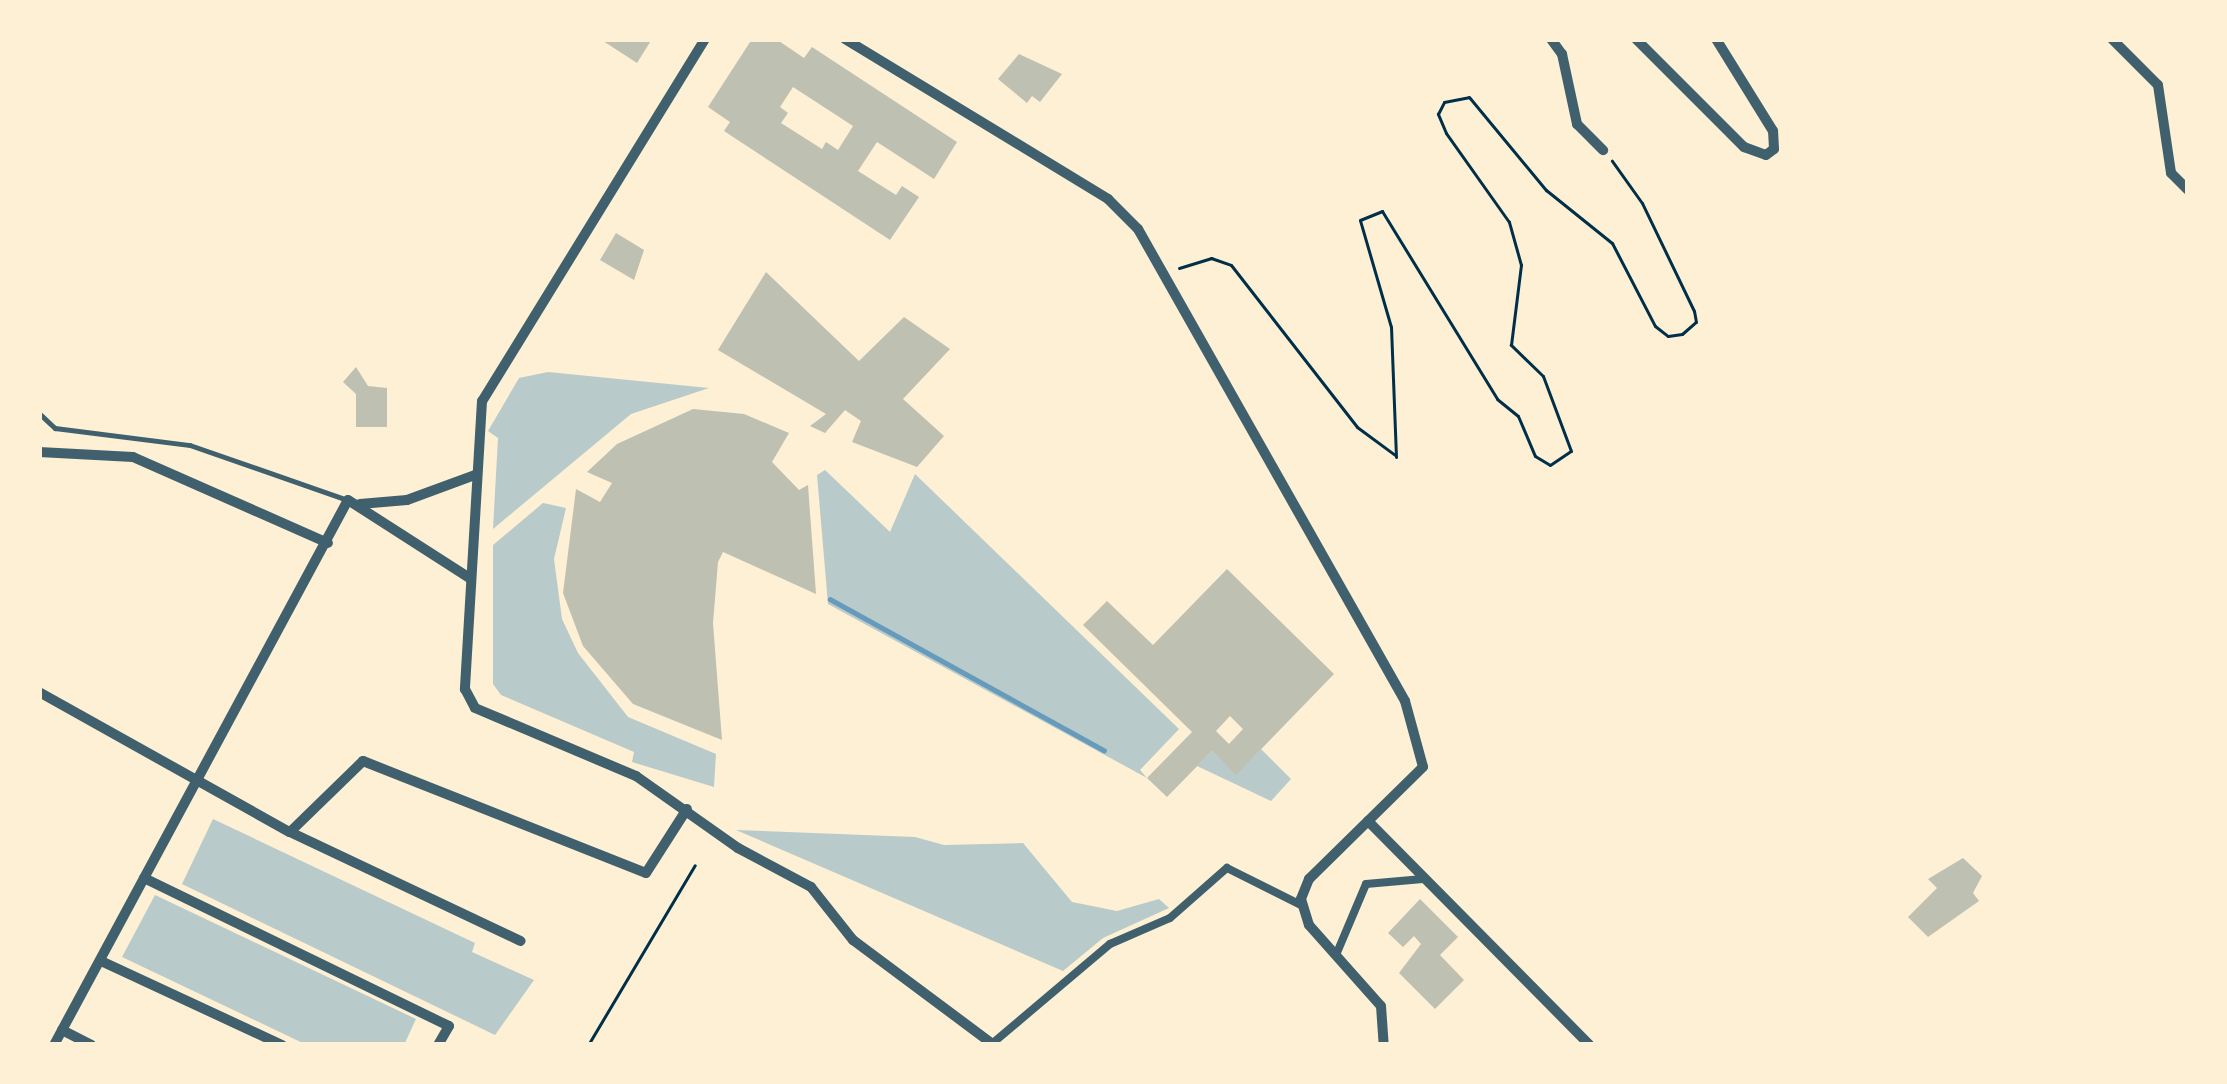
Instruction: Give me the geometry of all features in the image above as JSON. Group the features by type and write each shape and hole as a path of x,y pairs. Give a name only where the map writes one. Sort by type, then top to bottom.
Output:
{"street":[{"path":"705,39 482,401 462,664 475,708 636,776 811,887 853,940 993,1044 1109,944 1170,918 1227,868 1300,905 1386,1014 1384,1045"},
{"path":"845,39 1108,199 1168,272 1416,724 1423,767 1309,879 1300,905"},
{"path":"1550,39 1562,54 1577,124 1603,150"},
{"path":"1636,39 1744,148 1766,155 1774,149 1773,131 1716,39"},
{"path":"2112,39 2158,86 2171,173 2188,190"},
{"path":"39,452 134,457 328,543"},
{"path":"354,502 407,500 475,475"},
{"path":"54,1045 354,502"},
{"path":"354,502 468,577"},
{"path":"39,692 290,832 521,941"},
{"path":"290,832 363,761 646,873 687,809"},
{"path":"1368,821 1590,1045"},
{"path":"144,878 449,1026 438,1045"},
{"path":"1336,955 1366,884 1425,879"},
{"path":"101,961 282,1045"},
{"path":"62,1030 91,1045"}],"lane":[{"path":"39,413 56,428 190,445 354,502"}],"path":[{"path":"1168,272 1211,258 1231,265 1357,428 1396,457 1391,327 1360,220 1382,211 1497,399 1518,416 1535,456 1560,463 1570,451 1543,376 1511,345 1521,265 1508,222 1438,114 1453,95 1468,97 1546,190 1612,243 1655,326 1668,336 1682,334 1696,322 1694,311 1642,203 1603,150"},
{"path":"588,1045 695,865"}],"shaded area":[{"path":"548,372 709,388 631,414 493,529 498,438 488,431 519,378"},
{"path":"825,470 890,532 915,474 1179,729 1140,770 1147,778 828,604 817,475"},
{"path":"543,503 566,508 554,559 562,619 578,653 628,717 716,754 714,787 632,762 634,752 501,695 493,684 493,545"},
{"path":"1261,749 1291,779 1271,801 1197,766 1212,751 1236,774"},
{"path":"213,819 475,943 472,952 534,980 495,1035 182,884"},
{"path":"736,830 915,837 944,845 1023,843 1072,902 1117,911 1159,899 1169,908 1103,938 1063,971"},
{"path":"155,895 416,1019 404,1045 307,1045 122,957"}],"building":[{"path":"600,39 652,39 637,63"},
{"path":"752,39 776,39 804,58 812,47 957,142 934,179 877,142 858,171 896,195 902,186 919,197 890,240 724,131 730,122 708,107","holes":["793,87 853,126 838,150 826,142 822,149 781,123 788,113 780,107"]},
{"path":"1019,54 1062,74 1040,102 1032,96 1027,103 998,79"},
{"path":"616,233 644,250 634,280 600,260"},
{"path":"766,272 859,361 904,317 950,349 903,399 944,436 917,467 852,442 861,421 845,410 825,433 810,426 826,414 718,350"},
{"path":"356,367 368,386 387,388 387,427 356,427 356,394 343,382"},
{"path":"693,409 744,414 789,433 772,462 799,490 808,485 816,594 723,552 718,562 713,623 722,740 633,704 583,646 563,593 576,489 600,502 612,483 587,472 617,444"},
{"path":"1227,569 1334,674 1236,775 1212,751 1167,797 1147,778 1192,732 1083,625 1107,601 1153,645","holes":["1230,716 1243,729 1229,744 1216,731"]},
{"path":"1963,858 1982,876 1973,893 1979,901 1928,937 1908,917 1937,888 1928,879"},
{"path":"1420,899 1458,937 1440,955 1464,980 1435,1009 1399,973 1421,944 1414,936 1403,947 1388,933"}],"waterway":[{"path":"830,599 1104,750"}]}
